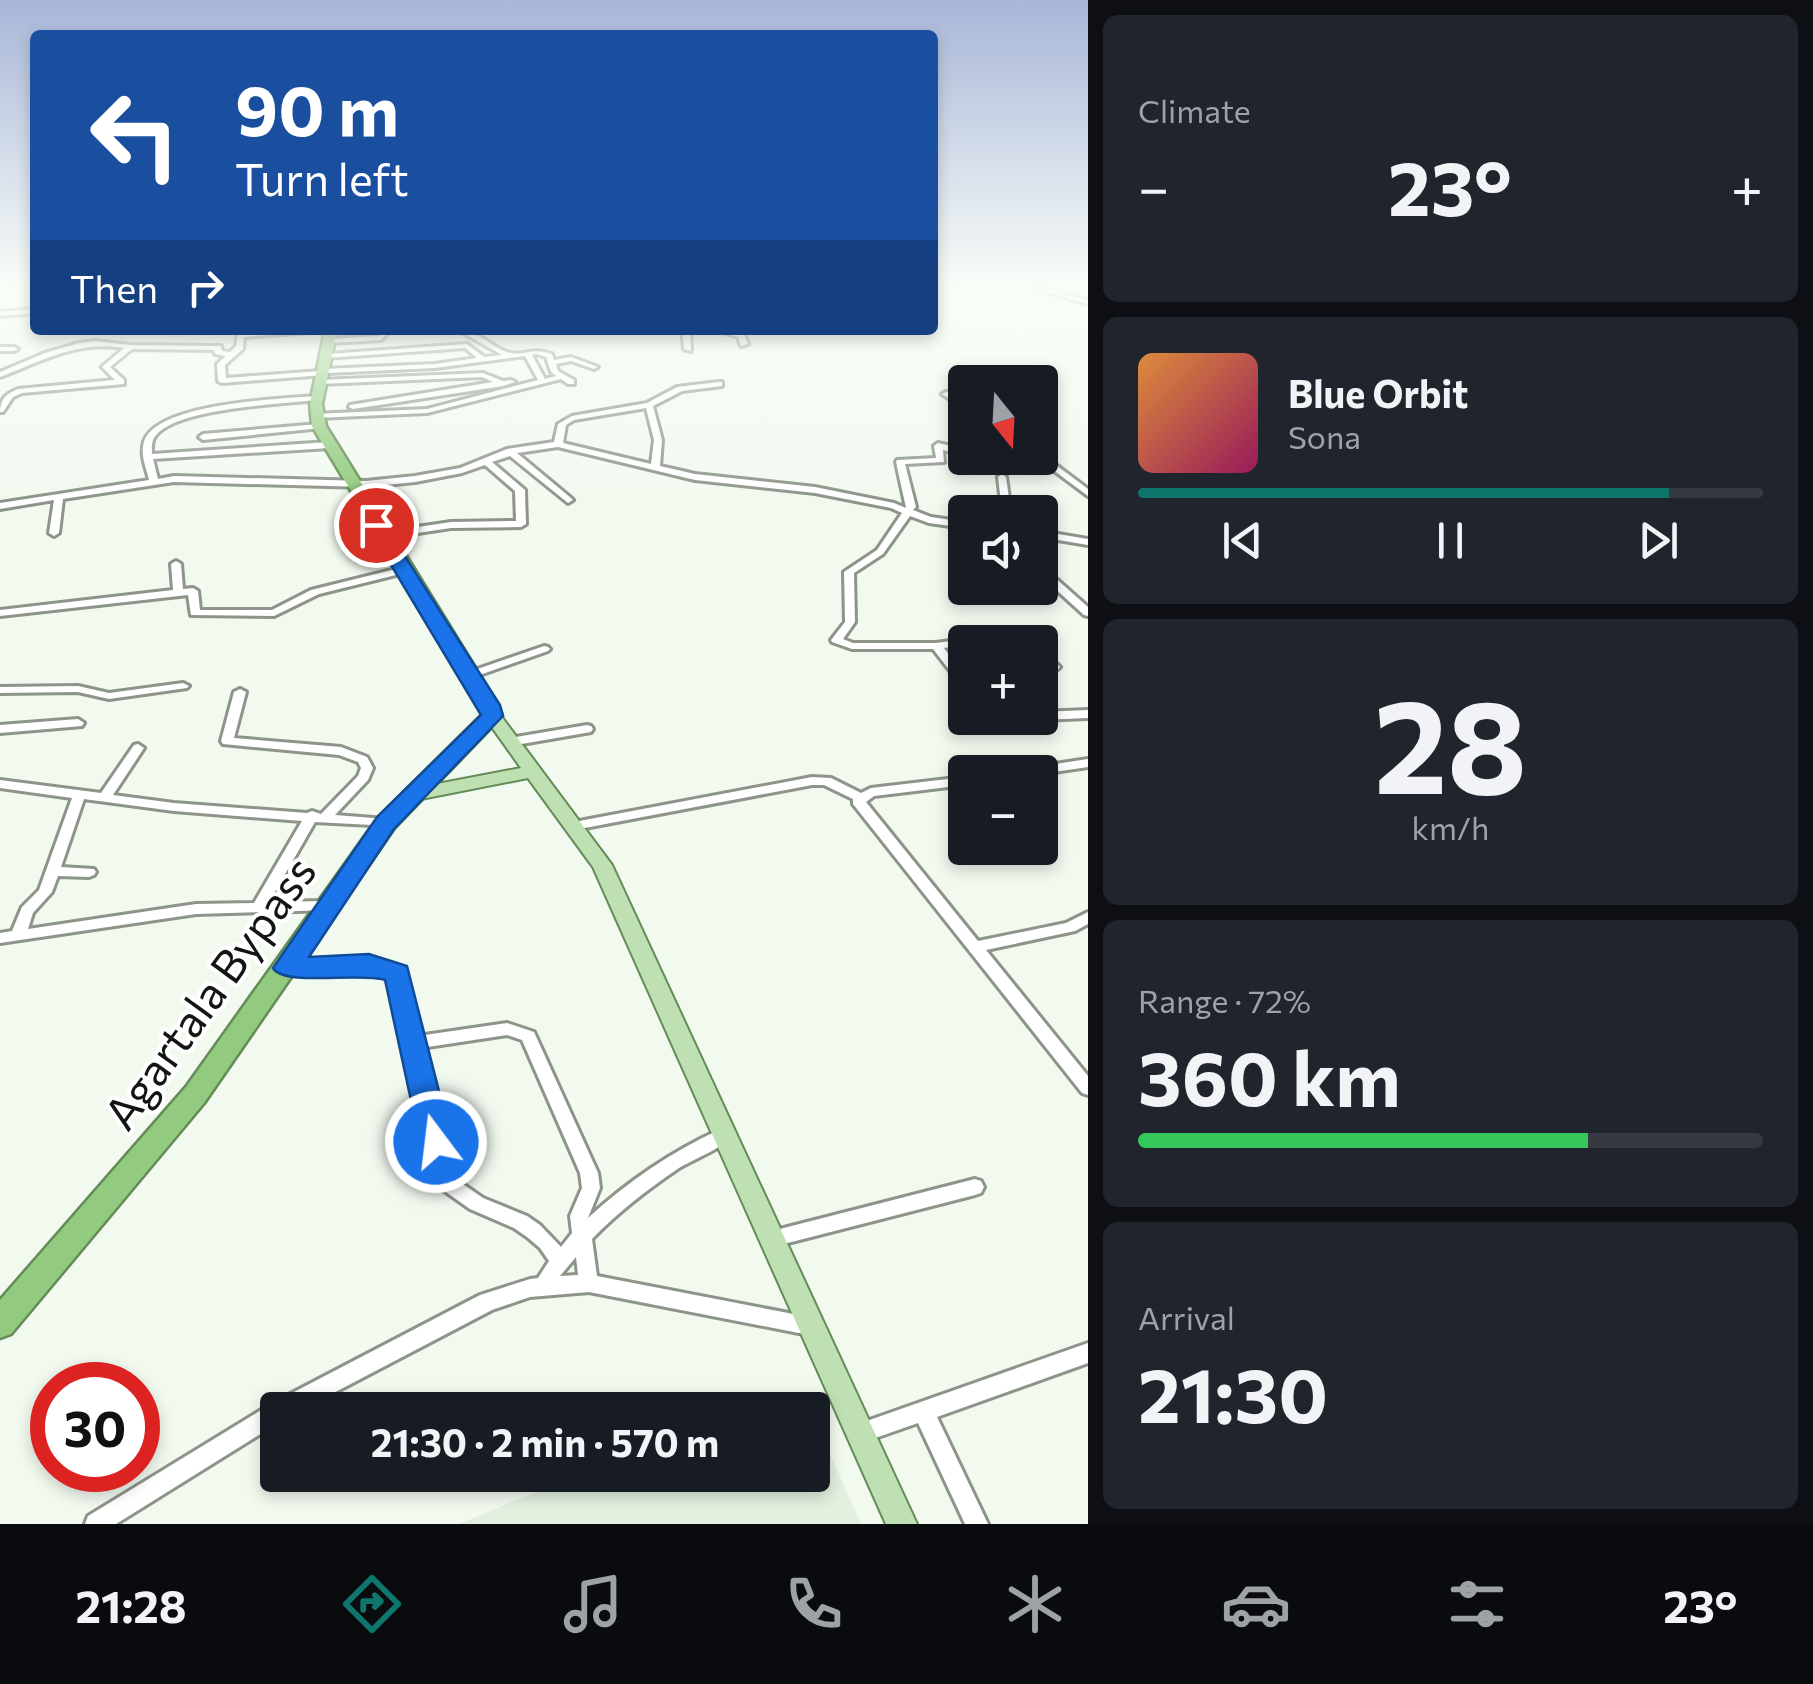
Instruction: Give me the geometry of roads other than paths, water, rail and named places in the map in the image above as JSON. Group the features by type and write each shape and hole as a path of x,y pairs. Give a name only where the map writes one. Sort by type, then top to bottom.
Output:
{"highway":[{"path":"322,380 329,445 492,716"},
{"name":"Agartala Bypass","path":"0,1324 162,1136 287,968 386,823 492,716"}],"main road":[{"path":"492,716 602,866 902,1524"},
{"path":"411,795 535,771"}],"street":[{"path":"0,375 32,359"},
{"path":"0,410 10,395 21,391 120,382 106,368 116,359"},
{"path":"225,359 220,369 223,382 482,376 503,384"},
{"path":"203,436 322,380 349,359"},
{"path":"154,481 148,457 152,434 168,422 414,359"},
{"path":"322,380 475,359"},
{"path":"530,359 540,379"},
{"path":"550,359 560,374"},
{"path":"322,380 427,411 560,374 570,359"},
{"path":"574,359 594,367"},
{"path":"322,380 503,384 540,379"},
{"path":"558,444 562,424 572,418 649,405 685,388 719,384"},
{"path":"649,405 658,440 655,467"},
{"path":"0,506 154,481 354,483 432,476 510,451 558,444 737,485 815,490 948,523"},
{"path":"148,457 329,445"},
{"path":"948,445 938,446 941,460 900,462 911,498 906,512 880,552 850,572 850,622 836,640 852,646 948,644"},
{"path":"510,451 568,500"},
{"path":"384,534 452,524 521,524 520,490 486,461"},
{"path":"1058,470 1088,493"},
{"path":"1002,477 1005,495"},
{"path":"54,533 58,497"},
{"path":"1058,537 1088,542"},
{"path":"176,564 178,592"},
{"path":"0,612 196,592 194,613 236,611 264,615 332,586 404,570"},
{"path":"1058,586 1088,613"},
{"path":"936,646 948,661"},
{"path":"470,675 544,649"},
{"path":"0,690 78,689 109,696 183,686"},
{"path":"240,692 227,741 341,751 363,760 368,768 364,776 319,815 260,905"},
{"path":"1058,715 1088,714"},
{"path":"0,728 78,723"},
{"path":"510,742 587,729"},
{"path":"104,798 138,748"},
{"path":"1058,768 1088,763"},
{"path":"574,826 812,781 826,781 858,796 948,783"},
{"path":"0,784 104,798 386,823"},
{"path":"17,937 28,911 42,898 79,794"},
{"path":"858,796 863,810 1088,1088"},
{"path":"51,872 89,872"},
{"path":"0,938 215,908 327,906"},
{"path":"974,946 1070,927 1088,917"},
{"path":"287,968 369,964 398,973 449,1184 458,1194 517,1218 546,1237 558,1258"},
{"path":"412,1043 506,1029 528,1036 588,1173 591,1188 579,1216 589,1283"},
{"path":"542,1287 558,1258 673,1160 724,1135"},
{"path":"772,1239 975,1187"},
{"path":"315,1392 486,1302 542,1287 589,1283 812,1326"},
{"path":"861,1432 1088,1353"},
{"path":"923,1411 977,1524"},
{"path":"96,1524 260,1423"}]}
